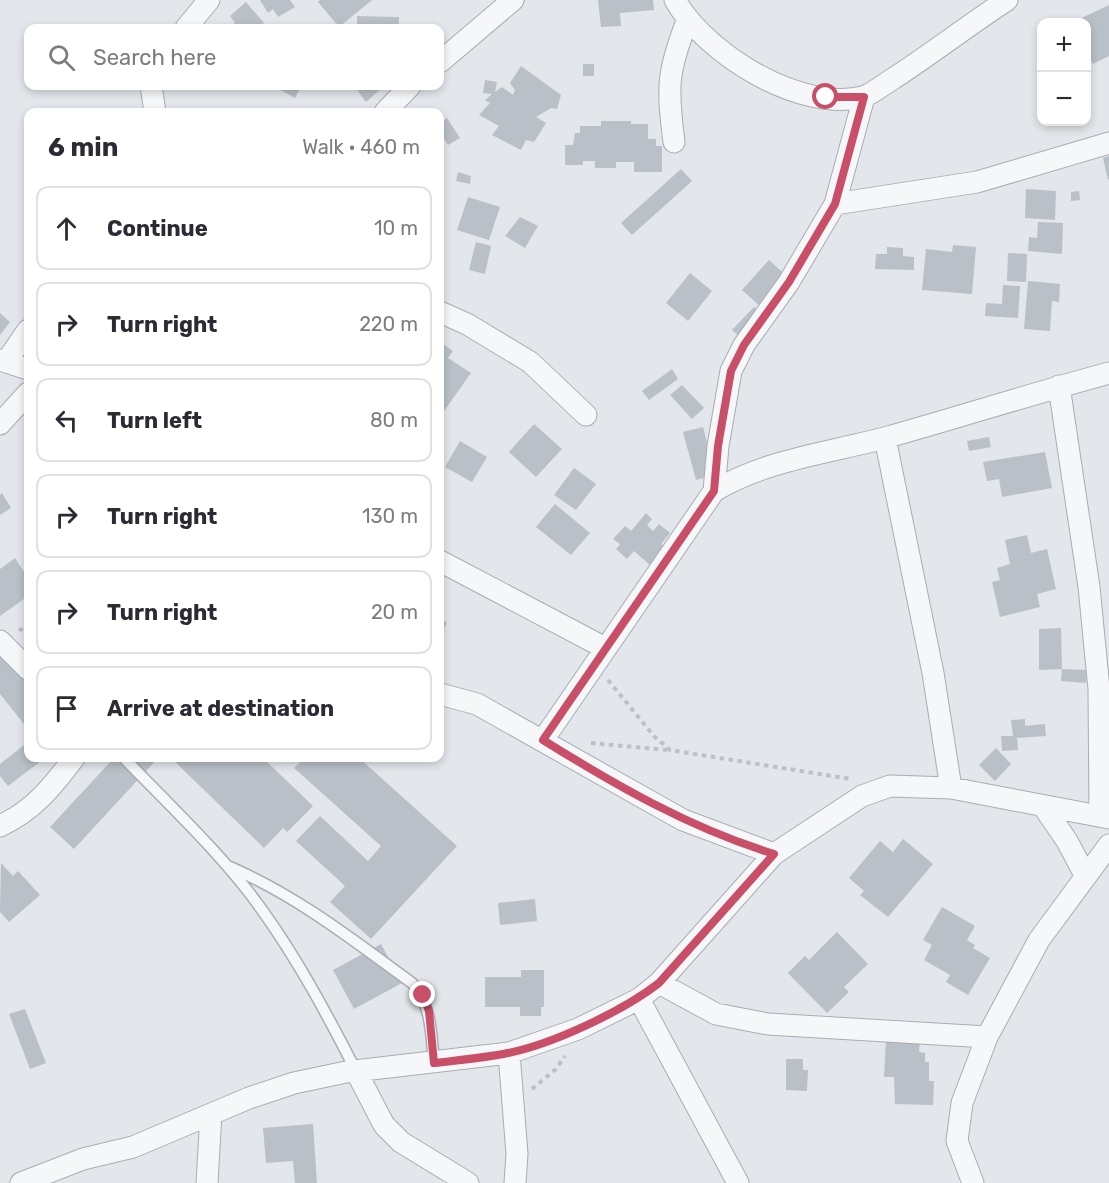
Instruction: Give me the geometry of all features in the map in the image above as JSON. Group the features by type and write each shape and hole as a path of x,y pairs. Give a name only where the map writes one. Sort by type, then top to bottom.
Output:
{"street":[{"path":"189,24 209,0"},
{"path":"444,59 513,0"},
{"path":"675,0 687,21 713,47 754,74 794,90 826,97 864,97 1007,0"},
{"path":"674,142 669,100 669,74 687,21"},
{"path":"151,90 154,108"},
{"path":"389,108 406,90"},
{"path":"714,491 718,446 731,371 744,345 789,282 835,204 864,97"},
{"path":"835,204 977,182 1109,143"},
{"path":"444,314 467,324 530,362 586,415"},
{"path":"24,335 3,361 24,368"},
{"path":"551,745 599,656 714,491 738,477 775,464 885,438 1109,373"},
{"path":"21,1183 83,1159 133,1147 211,1114 294,1083 324,1076 509,1053 578,1029 639,999 659,983 774,854 862,796 890,786 951,788 1104,817 1089,587 1059,386"},
{"path":"0,424 24,397"},
{"path":"885,438 933,673 951,788"},
{"path":"444,563 599,656"},
{"path":"0,641 24,665"},
{"path":"444,694 477,704 683,820 774,854"},
{"path":"0,826 25,813 53,785 71,762"},
{"path":"1043,806 1067,841 1085,875"},
{"path":"973,1183 957,1141 962,1103 987,1037 1038,940 1109,844"},
{"path":"659,983 716,1014 768,1024 987,1037"},
{"path":"639,999 738,1183"},
{"path":"509,1053 517,1154 515,1183"},
{"path":"357,1072 384,1125 401,1142 468,1183"},
{"path":"207,1183 211,1114"}],"lane":[{"path":"128,762 227,866 262,910 327,1014 357,1072"},
{"path":"227,866 263,882 319,915 412,982 423,995 429,1011 434,1063"}],"path":[{"path":"599,656 631,710 670,750"},
{"path":"551,745 583,741 621,748 670,750 890,786"},
{"path":"513,1106 556,1069 578,1029"}],"building":[{"path":"260,0 290,0 295,7 278,17 273,9 268,13"},
{"path":"320,0 372,0 343,24 336,24 318,2"},
{"path":"598,0 653,0 654,10 620,13 621,26 601,27"},
{"path":"246,2 264,23 234,24 230,16"},
{"path":"1109,5 1109,56 1093,64 1091,60 1091,18 1081,18"},
{"path":"357,16 399,17 399,24 357,24"},
{"path":"583,64 594,64 594,76 583,76"},
{"path":"521,66 561,95 557,109 551,108 536,117 546,123 534,142 526,140 521,150 492,135 499,126 479,115 490,103 485,100 492,94 483,93 485,80 497,82 495,92 502,87 513,95 515,90 510,83"},
{"path":"281,90 299,90 295,98"},
{"path":"357,90 380,90 366,102"},
{"path":"447,118 460,138 448,145 444,138 444,120"},
{"path":"601,121 631,121 631,124 648,124 648,139 656,139 656,146 662,146 662,172 634,172 634,162 616,162 616,168 595,168 595,161 583,161 583,165 565,165 565,145 573,145 575,133 580,133 580,126 601,126"},
{"path":"1109,156 1109,179 1108,180 1103,158"},
{"path":"681,169 692,181 632,235 621,223"},
{"path":"458,172 471,176 470,184 456,181"},
{"path":"1026,189 1056,191 1055,220 1025,218"},
{"path":"1079,191 1080,200 1071,201 1071,192"},
{"path":"468,197 500,207 489,240 457,230"},
{"path":"520,217 538,226 525,248 505,236"},
{"path":"1038,222 1063,223 1062,254 1028,251 1029,237 1037,238"},
{"path":"476,242 491,246 485,274 469,270"},
{"path":"953,245 976,247 972,294 922,290 926,249 952,252"},
{"path":"887,247 903,248 903,256 914,257 914,270 875,269 876,254 887,254"},
{"path":"1008,253 1027,254 1026,282 1007,281"},
{"path":"769,260 789,278 762,308 742,290"},
{"path":"690,273 712,291 688,321 666,303"},
{"path":"1028,281 1060,284 1059,302 1052,301 1050,331 1024,329"},
{"path":"1003,285 1020,286 1018,318 985,316 986,303 1002,304"},
{"path":"754,307 762,315 741,338 732,330"},
{"path":"0,313 10,322 0,335"},
{"path":"444,345 453,351 448,358 471,373 444,411"},
{"path":"672,369 678,379 649,400 642,391"},
{"path":"682,385 704,408 692,419 670,395"},
{"path":"534,424 562,449 536,477 509,452"},
{"path":"703,427 715,475 696,480 683,432"},
{"path":"989,437 991,447 969,451 967,441"},
{"path":"460,441 487,457 472,482 445,467"},
{"path":"1045,452 1052,488 1002,497 999,479 987,481 983,462"},
{"path":"574,468 596,484 576,510 554,495"},
{"path":"2,493 11,508 0,515 0,495"},
{"path":"555,504 590,533 571,555 536,527"},
{"path":"646,513 652,519 647,525 653,531 659,524 670,533 661,544 665,547 650,565 634,551 627,559 616,549 620,544 613,539 625,526 631,531"},
{"path":"1027,535 1031,553 1047,549 1056,589 1037,594 1040,607 1000,617 992,582 1000,580 997,568 1010,564 1005,540"},
{"path":"15,558 24,572 24,599 0,616 0,569"},
{"path":"1061,628 1062,669 1039,670 1039,629"},
{"path":"0,650 24,681 24,724 0,694"},
{"path":"1062,669 1087,670 1086,683 1061,681"},
{"path":"1025,719 1025,726 1045,724 1046,736 1017,738 1018,750 1002,751 1001,736 1013,736 1011,720"},
{"path":"24,745 24,762 40,762 8,786 0,776 0,764"},
{"path":"996,748 1011,764 995,781 979,765"},
{"path":"110,762 154,762 74,849 50,827"},
{"path":"175,762 267,762 313,806 287,832 283,828 264,848"},
{"path":"300,762 363,762 457,846 371,939 330,902 345,886 296,841 320,816 368,861 381,846 294,768"},
{"path":"903,839 933,864 888,917 860,895 864,891 849,878 880,841 893,852"},
{"path":"1,863 13,876 18,871 40,895 9,922 0,912"},
{"path":"535,899 537,921 500,925 498,903"},
{"path":"942,907 975,926 967,940 975,945 973,948 990,958 968,995 946,982 950,975 924,960 932,945 923,940"},
{"path":"837,932 868,964 844,987 849,992 827,1013 788,973 805,956 809,960"},
{"path":"381,944 402,983 354,1009 333,970"},
{"path":"521,970 544,970 544,1007 541,1007 541,1016 520,1016 520,1007 485,1007 485,977 521,977"},
{"path":"25,1009 46,1063 30,1069 9,1014"},
{"path":"886,1039 920,1040 919,1052 925,1053 925,1062 929,1062 929,1081 934,1081 933,1105 895,1104 894,1077 884,1077"},
{"path":"786,1059 803,1059 803,1070 808,1070 807,1091 786,1090"},
{"path":"313,1124 317,1183 295,1183 293,1161 266,1163 263,1128"}],"route":[{"path":"423,995 429,1011 434,1063 509,1053 578,1029 639,999 659,983 774,854 683,820 621,787 543,740 714,491 718,446 731,371 744,345 789,282 835,204 848,163 864,97 826,97"}]}
